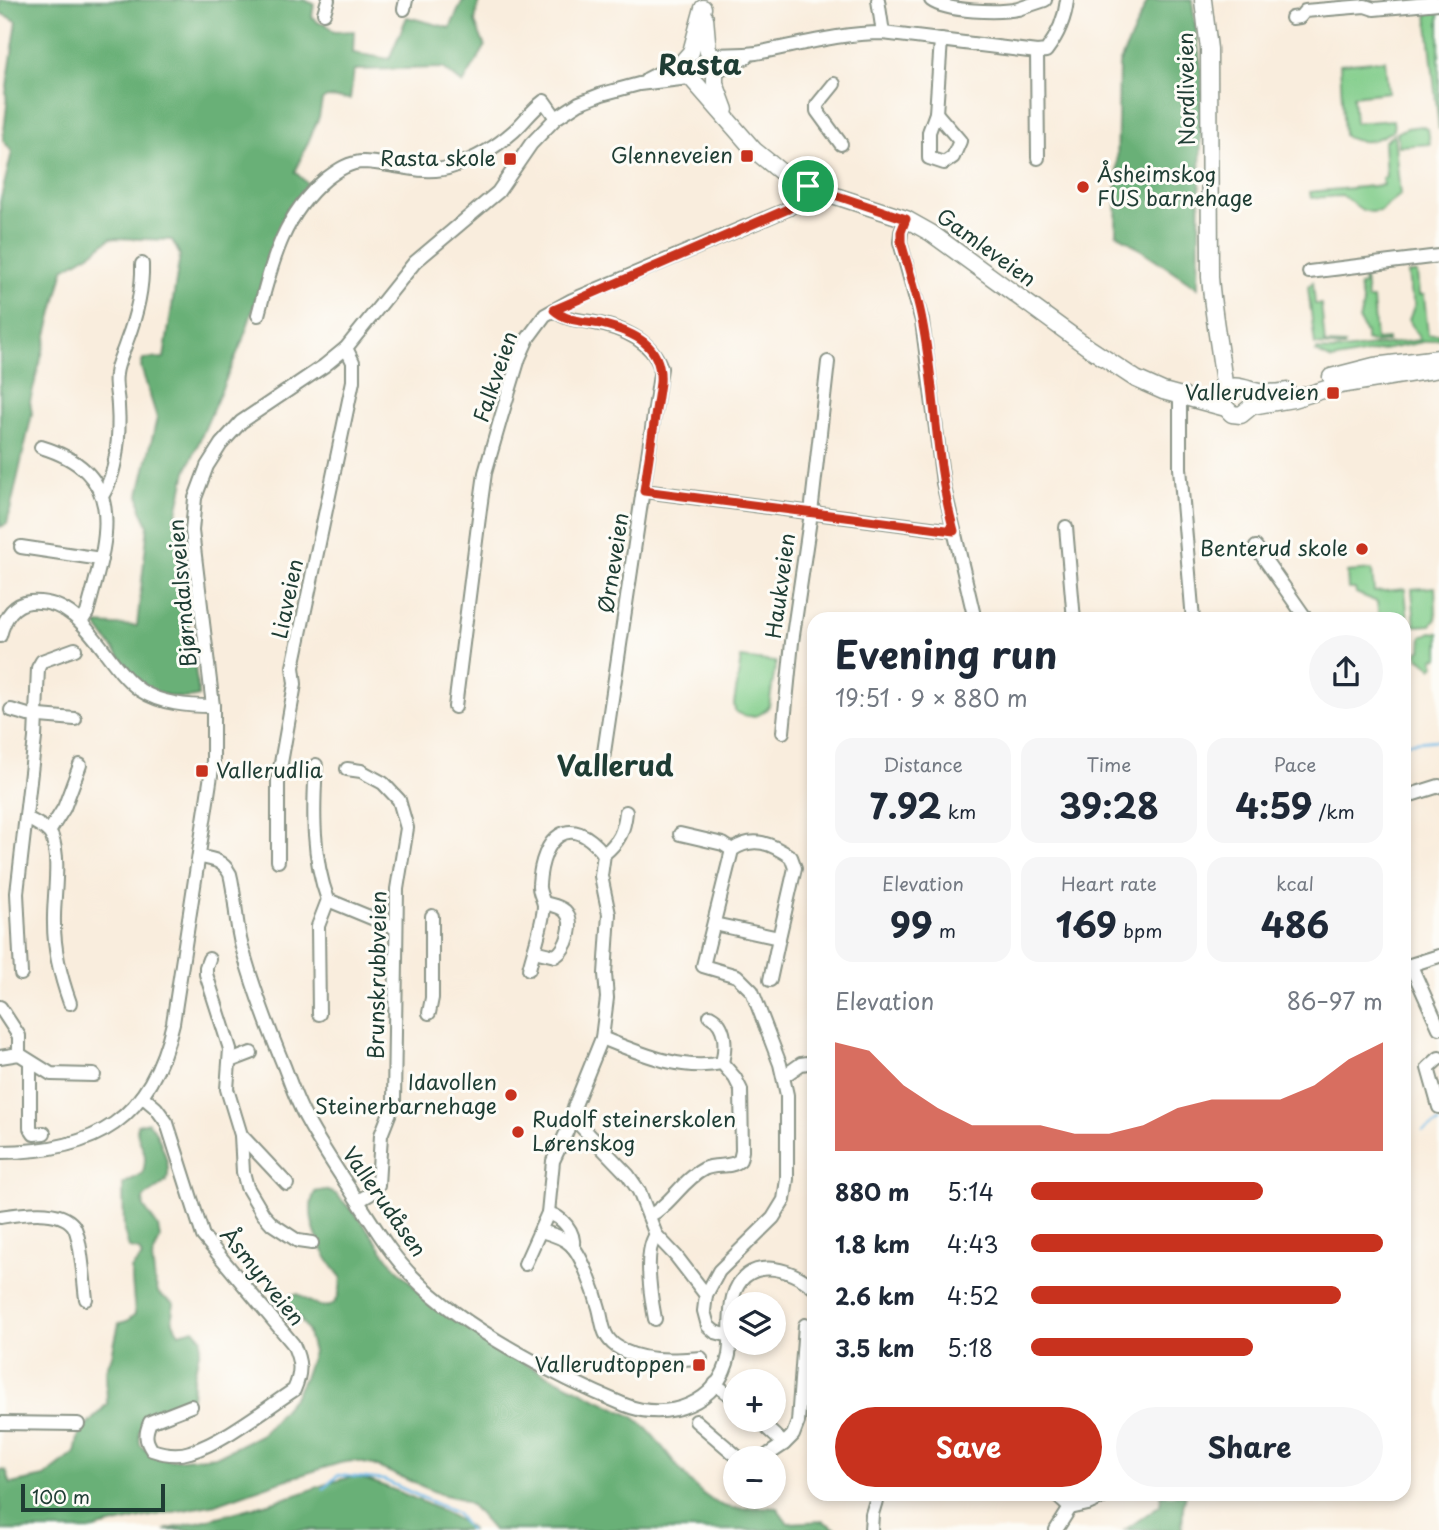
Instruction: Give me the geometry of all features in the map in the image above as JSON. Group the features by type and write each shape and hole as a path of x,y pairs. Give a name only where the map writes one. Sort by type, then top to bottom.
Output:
{"main road":[{"name":"Nordliveien","path":"1203,0 1209,49 1210,277 1225,398"},
{"name":"Gamleveien","path":"704,4 704,61 730,122"},
{"name":"Gamleveien","path":"704,61 684,70 746,142 771,165 808,186 906,219 938,238 1122,371 1155,388 1180,395 1225,398"},
{"path":"691,80 703,82 704,61"},
{"name":"Nordliveien","path":"1220,344 1248,394"},
{"name":"Gamleveien","path":"1248,394 1291,390 1363,369 1439,358"},
{"name":"Gamleveien","path":"1225,398 1232,386 1248,394 1293,399 1340,385 1439,369"},
{"name":"Gamleveien","path":"1225,398 1232,414 1241,415 1248,394"}],"street":[{"path":"878,0 883,33"},
{"path":"931,0 972,10 1016,9 1045,0"},
{"path":"1038,158 1042,51 1057,35 1065,17 1068,0"},
{"path":"1292,18 1300,17 1305,11 1439,4"},
{"name":"Bjørndalsveien","path":"0,1152 50,1150 83,1141 116,1123 142,1096 167,1049 213,773 213,705 192,543 192,521 198,488 213,455 241,422 346,348 415,262 498,192 531,144 556,118 590,98 704,61 848,33 883,33 1042,51"},
{"path":"936,113 941,40"},
{"name":"Bjørndalsveien","path":"639,84 691,80"},
{"path":"834,84 817,105 817,111 841,144"},
{"path":"258,315 270,271 288,224 314,190 339,169 360,162 422,171 453,167 484,153 504,139 544,101 556,118"},
{"name":"Falkveien","path":"455,707 485,473 519,358 538,323 554,310 788,209 803,198 808,186"},
{"path":"906,219 901,232 901,242 922,321 934,403 938,455 973,612"},
{"path":"1309,272 1439,256"},
{"path":"102,496 112,471 118,429 116,374 139,303 142,264"},
{"name":"Ørneveien","path":"554,310 568,319 619,329 637,338 652,349 661,368 602,766"},
{"name":"Liaveien","path":"278,861 278,780 295,684 293,667 353,381 354,367 346,348"},
{"name":"Haukveien","path":"783,732 828,362"},
{"path":"1180,395 1180,468 1192,612"},
{"path":"41,447 62,454 79,466 91,477 102,496 107,523 101,559 87,613 80,622"},
{"path":"644,491 954,531"},
{"path":"1066,527 1073,612"},
{"path":"21,547 101,559"},
{"path":"1256,547 1301,612"},
{"path":"1,629 16,607 34,602 58,607 80,622 140,690 168,702 213,705"},
{"path":"21,974 17,894 35,738 38,668 40,662 75,649"},
{"path":"11,710 34,716 75,719"},
{"path":"49,832 64,808 80,765"},
{"path":"316,765 314,833 323,887 328,900 318,926 319,1014"},
{"name":"Brunskrubbveien","path":"347,769 367,774 383,783 399,800 407,828 397,889 394,1102 381,1135 378,1185 358,1201"},
{"path":"1411,795 1439,786"},
{"path":"604,854 616,845 625,826 625,812"},
{"path":"26,818 49,832 55,852 55,948 61,978 70,1003"},
{"path":"525,1264 548,1213 550,1171 602,1038 607,998 605,974 609,914 601,876 604,854 596,843 582,833 572,831 559,835 547,850 538,886 544,903 529,969"},
{"path":"680,834 733,849"},
{"path":"723,1334 708,1326 704,1311 706,1294 719,1271 773,1218 784,1200 787,1179 787,1106 784,1076 756,998 747,984 737,976 704,966 733,849 741,844 764,841 791,857 795,868 770,980"},
{"name":"Vallerudåsen","path":"200,857 218,860 228,870 239,935 264,1017 306,1118 388,1247 422,1285 469,1321 529,1358 623,1404 654,1412 670,1412 690,1406 704,1396 715,1384 728,1355"},
{"path":"328,900 396,928"},
{"path":"534,951 555,956 563,950 570,925 568,913 562,908 544,903"},
{"path":"429,1013 432,998 432,916"},
{"path":"714,924 779,938"},
{"path":"1411,966 1439,956"},
{"path":"209,959 206,974 230,1049 227,1089 240,1135 245,1180 263,1214 284,1233 298,1241 312,1244"},
{"path":"1411,975 1439,1028"},
{"path":"0,1007 19,1036 24,1058 30,1128 34,1134 44,1133"},
{"path":"649,1216 661,1209 699,1172 709,1167 733,1165 740,1160 743,1095 739,1084 722,1063 722,1028 715,1018 710,1016"},
{"path":"602,1038 663,1060 706,1066 722,1063"},
{"path":"230,1061 251,1053"},
{"path":"0,1057 24,1058 51,1074 94,1074"},
{"path":"1439,1058 1428,1068 1439,1107"},
{"path":"784,1076 807,1064"},
{"name":"Åsmyrveien","path":"142,1096 156,1108 167,1123 203,1236 293,1345 301,1362 300,1376 294,1390 206,1445 191,1452 177,1454 152,1450 146,1441 150,1422 191,1406"},
{"path":"572,1117 628,1175 639,1191 656,1235 676,1255 706,1294"},
{"path":"240,1135 287,1184"},
{"path":"548,1213 556,1216 571,1232 573,1247"},
{"path":"0,1217 52,1215 70,1222 77,1233 86,1300"},
{"path":"541,1231 563,1239 573,1247 597,1303 604,1332 618,1348 640,1356 701,1358"},
{"path":"655,1319 649,1259 650,1244 656,1235"},
{"name":"Vallerudåsen","path":"735,1292 740,1283 751,1274 768,1268 786,1270 807,1283"},
{"path":"780,1446 793,1436 797,1422 805,1325"},
{"path":"715,1384 723,1390"},
{"path":"696,1421 725,1446"},
{"path":"0,1423 78,1424"},
{"path":"771,1432 783,1444"},
{"path":"871,1530 876,1501"},
{"path":"1062,1501 1070,1508"},
{"path":"1056,1530 1070,1508 1095,1501"}],"green space":[{"path":"0,0 304,0 314,4 312,17 319,23 325,23 334,32 354,31 353,53 389,59 407,17 450,28 463,0 479,0 475,22 485,47 463,84 443,68 354,70 350,99 327,97 322,100 319,117 295,172 309,185 287,209 242,342 186,472 177,513 179,553 199,696 174,697 144,685 95,624 137,626 148,525 141,510 139,494 157,418 141,367 143,359 164,358 180,255 172,240 111,238 64,269 30,401 32,414 7,524 0,527 0,202 12,152 3,140 6,93 17,21 0,13"},
{"path":"1148,0 1192,0 1202,73 1198,288 1116,233 1119,64"},
{"path":"1439,12 1439,130 1427,13"},
{"path":"1385,60 1388,92 1353,96 1355,123 1393,120 1394,130 1369,141 1351,139 1344,135 1340,64"},
{"path":"1421,126 1428,129 1430,144 1399,146 1397,133"},
{"path":"1394,134 1400,195 1380,211 1362,210 1342,196 1311,198 1310,192 1383,185 1382,178 1386,177 1384,142"},
{"path":"1408,273 1417,273 1419,295 1424,295 1428,335 1439,334 1439,339 1332,360 1316,352 1420,340 1409,320 1415,304 1410,292"},
{"path":"1363,278 1367,299 1373,299 1376,340 1388,341 1375,343 1366,340 1359,320 1363,305 1359,286 1364,285"},
{"path":"1313,282 1315,304 1321,304 1325,344 1345,345 1344,347 1315,345 1308,287"},
{"path":"1372,570 1374,592 1405,589 1407,612 1378,612 1377,602 1356,593 1355,589 1348,589 1347,572"},
{"path":"1435,587 1436,619 1431,625 1415,626 1412,589"},
{"path":"1431,632 1439,633 1439,657 1433,659 1435,665 1432,668 1418,657 1422,637"},
{"path":"741,658 776,662 769,706 758,715 749,716 735,711"},
{"path":"148,1122 152,1126 160,1141 168,1168 166,1181 143,1199 144,1207 158,1227 160,1239 152,1258 155,1283 159,1294 174,1304 172,1319 179,1333 194,1329 202,1338 192,1397 189,1401 147,1416 139,1432 140,1444 144,1449 170,1460 218,1456 262,1434 294,1397 313,1352 307,1329 289,1303 291,1295 298,1294 316,1304 329,1306 338,1298 340,1289 341,1277 322,1248 311,1213 315,1192 325,1190 336,1194 360,1219 394,1266 418,1290 511,1357 632,1416 655,1438 700,1492 723,1505 723,1509 778,1509 788,1523 823,1521 838,1530 493,1530 471,1505 458,1498 440,1494 373,1465 353,1461 275,1483 216,1504 89,1530 0,1530 0,1470 6,1471 11,1484 44,1477 75,1453 79,1434 107,1404 106,1371 119,1323 127,1321 135,1314 131,1269 142,1257 139,1250 129,1248 124,1231 123,1184 143,1173 145,1164 137,1125"},
{"path":"355,1477 416,1499 472,1530 165,1530 245,1510"},
{"path":"1160,1501 1184,1501 1182,1530 1125,1530 1160,1505"}],"waterway":[{"path":"1411,742 1439,740"},
{"path":"1423,1131 1439,1123"},
{"path":"323,1489 338,1475 384,1480 456,1513 469,1530"}],"place":[{"name":"Glenneveien","path":"747,156"},
{"name":"Rasta skole","path":"510,159"},
{"name":"Åsheimskog FUS barnehage","path":"1083,187"},
{"name":"Vallerudveien","path":"1333,393"},
{"name":"Benterud skole","path":"1362,549"},
{"name":"Vallerudlia","path":"202,771"},
{"name":"Idavollen Steinerbarnehage","path":"511,1095"},
{"name":"Rudolf steinerskolen Lørenskog","path":"518,1132"},
{"name":"Vallerudtoppen","path":"699,1365"}],"district":[{"name":"Rasta","path":"700,65"},
{"name":"Vallerud","path":"615,766"}],"route":[{"path":"808,186 906,219 900,237 922,321 934,403 938,455 954,531 644,491 660,383 661,368 657,357 652,349 619,329 568,319 554,310 788,209 803,198 808,186"}]}
